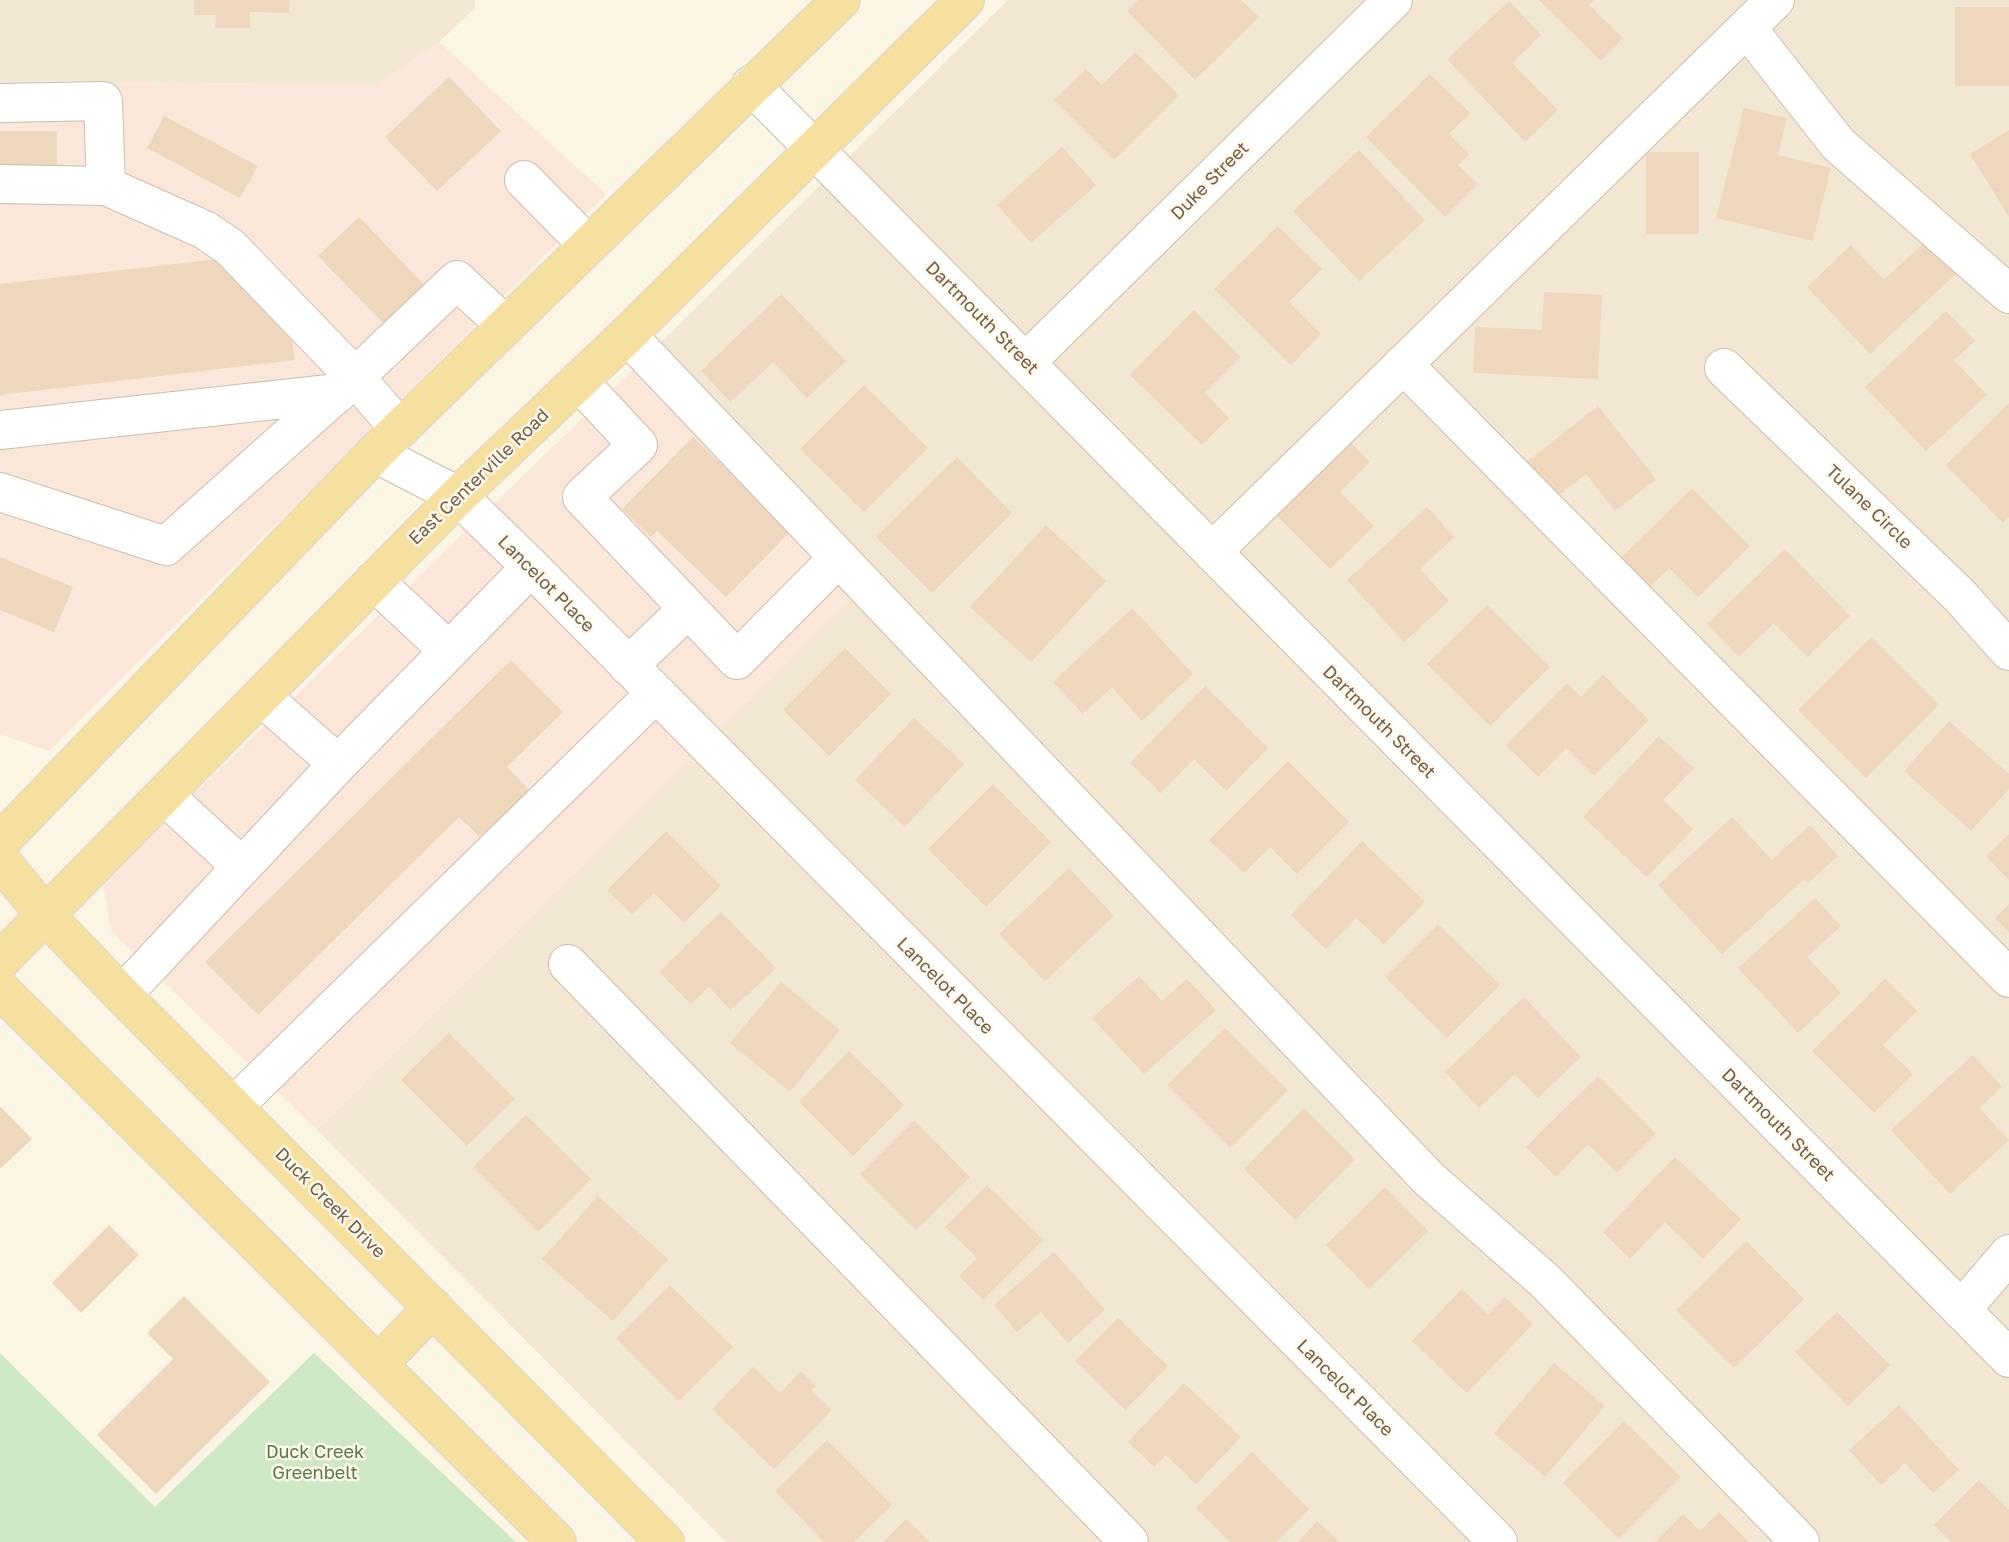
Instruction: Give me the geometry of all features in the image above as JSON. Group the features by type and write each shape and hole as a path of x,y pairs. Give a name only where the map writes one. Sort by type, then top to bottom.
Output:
{"main road":[{"path":"0,842 388,441 841,0"},
{"name":"East Centerville Road","path":"0,961 458,496 627,335 965,0"},
{"name":"Duck Creek Drive","path":"0,860 47,916 122,995 665,1542"},
{"path":"0,989 557,1542"},
{"path":"378,1365 433,1307"}],"street":[{"name":"Duke Street","path":"1027,362 1393,0"},
{"path":"1212,552 1775,0"},
{"path":"1747,28 1838,144 2009,294"},
{"name":"Dartmouth Street","path":"751,85 2009,1358"},
{"path":"0,103 103,101 106,186"},
{"path":"524,180 589,245"},
{"path":"0,184 106,186 205,230 230,247 346,386 388,441"},
{"path":"0,492 166,546 346,386 457,280 506,326"},
{"path":"627,335 1429,1179 1545,1280 1800,1542"},
{"path":"1403,364 2009,978"},
{"name":"Tulane Circle","path":"1724,368 1960,596 2009,651"},
{"path":"578,382 638,444 582,497 737,660 838,558"},
{"path":"0,430 346,386"},
{"name":"Lancelot Place","path":"388,441 458,496 531,568 1498,1542"},
{"path":"122,995 338,764 531,568"},
{"path":"374,581 448,650"},
{"path":"628,666 688,609"},
{"path":"234,1106 655,694"},
{"path":"262,697 338,764"},
{"path":"165,796 242,867"},
{"path":"568,964 1129,1542"},
{"path":"1961,1310 2009,1254"}],"shaded area":[{"path":"0,0 475,0 475,8 439,42 378,85 0,81"},
{"path":"1008,0 2009,0 2009,1542 726,1542 317,1130 875,575 653,350"},
{"path":"439,42 606,194 49,751 0,734 0,81 378,85"},
{"path":"653,350 875,575 317,1130 111,931 103,882"}],"green space":[{"name":"Duck Creek Greenbelt","path":"0,1353 155,1507 314,1353 516,1542 0,1542"}],"building":[{"path":"194,0 289,0 289,13 250,12 250,28 215,28 216,15 194,15"},
{"path":"1138,0 1241,0 1259,17 1195,80 1127,11"},
{"path":"1539,0 1594,0 1589,5 1623,38 1601,61"},
{"path":"1509,1 1541,35 1512,63 1558,110 1525,142 1447,59"},
{"path":"1955,7 2009,7 2009,86 1955,86"},
{"path":"1135,52 1179,95 1114,160 1054,100 1086,69 1102,85"},
{"path":"1430,74 1470,113 1449,134 1469,154 1458,165 1478,184 1445,217 1366,137"},
{"path":"449,77 501,131 437,191 385,137"},
{"path":"1744,108 1787,118 1778,155 1831,168 1813,241 1716,218"},
{"path":"164,116 258,166 240,198 147,148"},
{"path":"2009,130 2009,217 1970,154"},
{"path":"0,131 57,131 57,170 0,170"},
{"path":"1062,147 1096,185 1031,243 997,205"},
{"path":"1359,150 1425,220 1359,281 1293,211"},
{"path":"1646,152 1699,152 1699,234 1646,234"},
{"path":"359,217 434,295 393,333 318,256"},
{"path":"1278,226 1322,269 1289,302 1321,334 1291,365 1214,289"},
{"path":"1927,240 1958,272 1870,354 1807,287 1851,245 1884,280"},
{"path":"218,259 292,341 295,360 0,395 0,284"},
{"path":"1544,292 1602,295 1598,379 1473,373 1475,327 1542,330"},
{"path":"781,294 846,361 807,398 773,362 731,402 701,371"},
{"path":"1194,310 1241,357 1205,393 1229,418 1202,445 1130,375"},
{"path":"1946,311 1975,341 1954,360 1987,395 1926,451 1865,387"},
{"path":"864,385 928,448 864,512 800,449"},
{"path":"2009,403 2009,517 2003,523 1946,465"},
{"path":"1598,406 1656,479 1615,511 1586,474 1551,501 1523,465"},
{"path":"1339,431 1370,462 1340,492 1374,526 1330,569 1266,505"},
{"path":"693,437 791,531 726,597 657,531 651,537 622,509"},
{"path":"957,457 1012,513 932,593 876,537"},
{"path":"1692,488 1750,546 1698,597 1669,568 1649,588 1620,559"},
{"path":"1427,507 1454,537 1420,569 1449,601 1404,642 1347,580"},
{"path":"1046,525 1106,581 1031,662 970,607"},
{"path":"1785,549 1850,616 1807,657 1774,623 1739,657 1707,624"},
{"path":"0,557 73,587 54,632 0,610"},
{"path":"1487,605 1550,667 1490,726 1427,664"},
{"path":"1132,608 1193,674 1142,721 1112,687 1083,714 1053,682"},
{"path":"1871,637 1939,705 1866,778 1798,710"},
{"path":"845,648 891,694 829,756 783,710"},
{"path":"511,660 563,712 507,767 529,790 480,837 459,817 258,1015 205,962"},
{"path":"1603,675 1649,720 1594,776 1566,748 1538,777 1506,745 1567,683 1581,697"},
{"path":"1205,686 1268,748 1226,791 1194,759 1161,793 1130,763"},
{"path":"914,718 964,764 905,827 855,780"},
{"path":"1949,721 2009,774 2009,789 1971,831 1904,771"},
{"path":"1659,736 1694,768 1663,800 1693,829 1647,877 1583,817"},
{"path":"1288,761 1349,822 1297,874 1270,847 1244,873 1209,840"},
{"path":"993,784 1051,842 986,907 928,849"},
{"path":"1732,817 1772,860 1810,825 1838,856 1808,883 1804,879 1722,954 1658,885"},
{"path":"666,831 721,886 684,923 654,893 632,914 607,890"},
{"path":"2009,834 2009,880 1986,856"},
{"path":"1362,841 1425,902 1384,944 1356,918 1326,949 1291,915"},
{"path":"1069,868 1114,916 1045,981 999,934"},
{"path":"1815,898 1841,926 1807,957 1841,993 1798,1033 1738,968"},
{"path":"2009,904 2009,932 1995,918"},
{"path":"721,912 776,968 731,1010 709,987 691,1004 659,972"},
{"path":"1438,924 1500,985 1447,1038 1385,977"},
{"path":"1139,976 1162,1001 1187,979 1216,1010 1144,1074 1092,1018"},
{"path":"1885,979 1917,1011 1883,1045 1913,1074 1874,1113 1812,1051"},
{"path":"781,982 840,1030 790,1092 730,1043"},
{"path":"1524,997 1581,1057 1538,1098 1515,1074 1479,1108 1445,1072"},
{"path":"1225,1028 1288,1090 1230,1148 1167,1085"},
{"path":"449,1033 515,1099 467,1146 401,1080"},
{"path":"849,1051 904,1105 853,1156 799,1102"},
{"path":"1973,1055 2002,1087 1979,1108 2009,1140 1950,1194 1891,1130"},
{"path":"1598,1076 1656,1134 1617,1173 1588,1144 1556,1177 1526,1147"},
{"path":"0,1106 32,1139 0,1169"},
{"path":"1304,1108 1355,1159 1295,1220 1244,1169"},
{"path":"526,1115 591,1179 538,1232 473,1167"},
{"path":"914,1120 970,1177 916,1230 860,1174"},
{"path":"1675,1157 1741,1219 1703,1259 1665,1222 1630,1259 1603,1232"},
{"path":"987,1185 1043,1240 983,1300 959,1276 977,1258 945,1227"},
{"path":"1385,1187 1428,1231 1369,1289 1326,1245"},
{"path":"598,1196 668,1259 613,1321 542,1259"},
{"path":"109,1225 139,1255 81,1313 52,1283"},
{"path":"1746,1241 1804,1299 1734,1368 1676,1310"},
{"path":"1054,1252 1105,1310 1068,1343 1041,1312 1017,1332 994,1305"},
{"path":"670,1285 733,1347 679,1401 616,1338"},
{"path":"1462,1289 1488,1314 1505,1297 1533,1324 1467,1393 1412,1341"},
{"path":"184,1296 270,1382 156,1494 97,1435 173,1359 147,1333"},
{"path":"1837,1312 1890,1365 1848,1406 1795,1352"},
{"path":"1118,1318 1168,1366 1125,1410 1075,1361"},
{"path":"1554,1363 1605,1406 1545,1477 1494,1433"},
{"path":"753,1367 780,1393 801,1371 816,1386 811,1390 832,1410 774,1469 712,1409"},
{"path":"1184,1383 1241,1437 1196,1484 1166,1455 1154,1467 1128,1442"},
{"path":"1899,1405 1959,1470 1933,1493 1905,1463 1881,1485 1849,1450"},
{"path":"1624,1421 1681,1477 1619,1539 1563,1483"},
{"path":"827,1440 892,1505 854,1542 824,1542 775,1491"},
{"path":"1252,1452 1309,1509 1276,1542 1230,1542 1196,1508"},
{"path":"1979,1480 2009,1510 2009,1542 1952,1542 1934,1525"},
{"path":"1719,1512 1749,1542 1655,1542 1683,1514 1700,1531"},
{"path":"906,1519 930,1542 883,1542"},
{"path":"1317,1521 1340,1542 1298,1542"}]}
